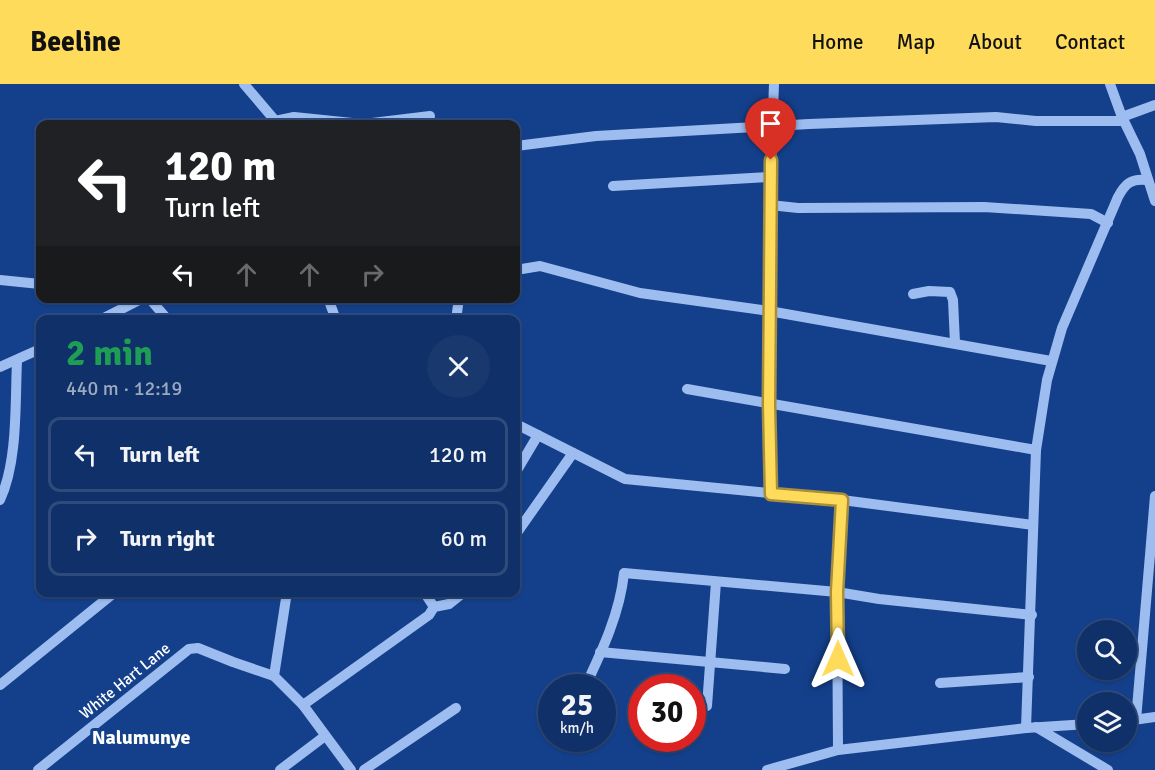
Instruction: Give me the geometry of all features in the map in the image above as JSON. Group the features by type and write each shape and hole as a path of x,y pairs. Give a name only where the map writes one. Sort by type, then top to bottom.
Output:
{"street":[{"path":"244,84 274,120"},
{"path":"771,494 769,311 770,177 774,84"},
{"path":"1110,84 1122,117 1155,105"},
{"path":"286,120 294,117 324,120"},
{"path":"401,120 430,117"},
{"path":"520,146 596,136 809,124 996,117 1035,121 1124,121 1140,154 1155,201"},
{"path":"613,186 770,177"},
{"path":"1031,728 1029,677 1036,450 1051,361 1083,277 1125,184 1147,180"},
{"path":"770,205 798,208 984,207 1091,214 1108,223"},
{"path":"520,269 540,266 640,293 769,311 1051,361"},
{"path":"0,280 36,284"},
{"path":"913,294 929,291 950,292 953,300 955,343"},
{"path":"110,315 133,303"},
{"path":"153,303 164,315"},
{"path":"0,367 36,351"},
{"path":"0,500 5,490 11,455 17,361"},
{"path":"687,389 1036,450"},
{"path":"520,426 625,479 842,500 1033,525"},
{"path":"520,465 538,435"},
{"path":"520,528 573,453"},
{"path":"1136,692 1151,609 1155,496"},
{"path":"838,750 837,592 842,500"},
{"path":"591,674 616,615 622,594 624,573 837,592 879,599 1032,615"},
{"path":"707,706 716,582"},
{"path":"0,685 109,597"},
{"path":"286,597 274,676 303,705 351,770"},
{"path":"427,597 434,607"},
{"path":"303,705 429,615 434,607 449,604 458,597"},
{"name":"White Hart Lane","path":"38,770 189,649 198,648 274,676"},
{"path":"600,652 785,669"},
{"path":"940,684 1029,677"},
{"path":"364,770 456,708"},
{"path":"1137,720 1155,717"},
{"path":"767,770 838,750 1077,725"},
{"path":"1031,728 1096,767 1108,770"},
{"path":"280,770 325,736"}],"district":[{"name":"Nalumunye","path":"141,737"}],"route":[{"path":"771,160 769,405 771,494 842,500 837,592 838,659"}]}
